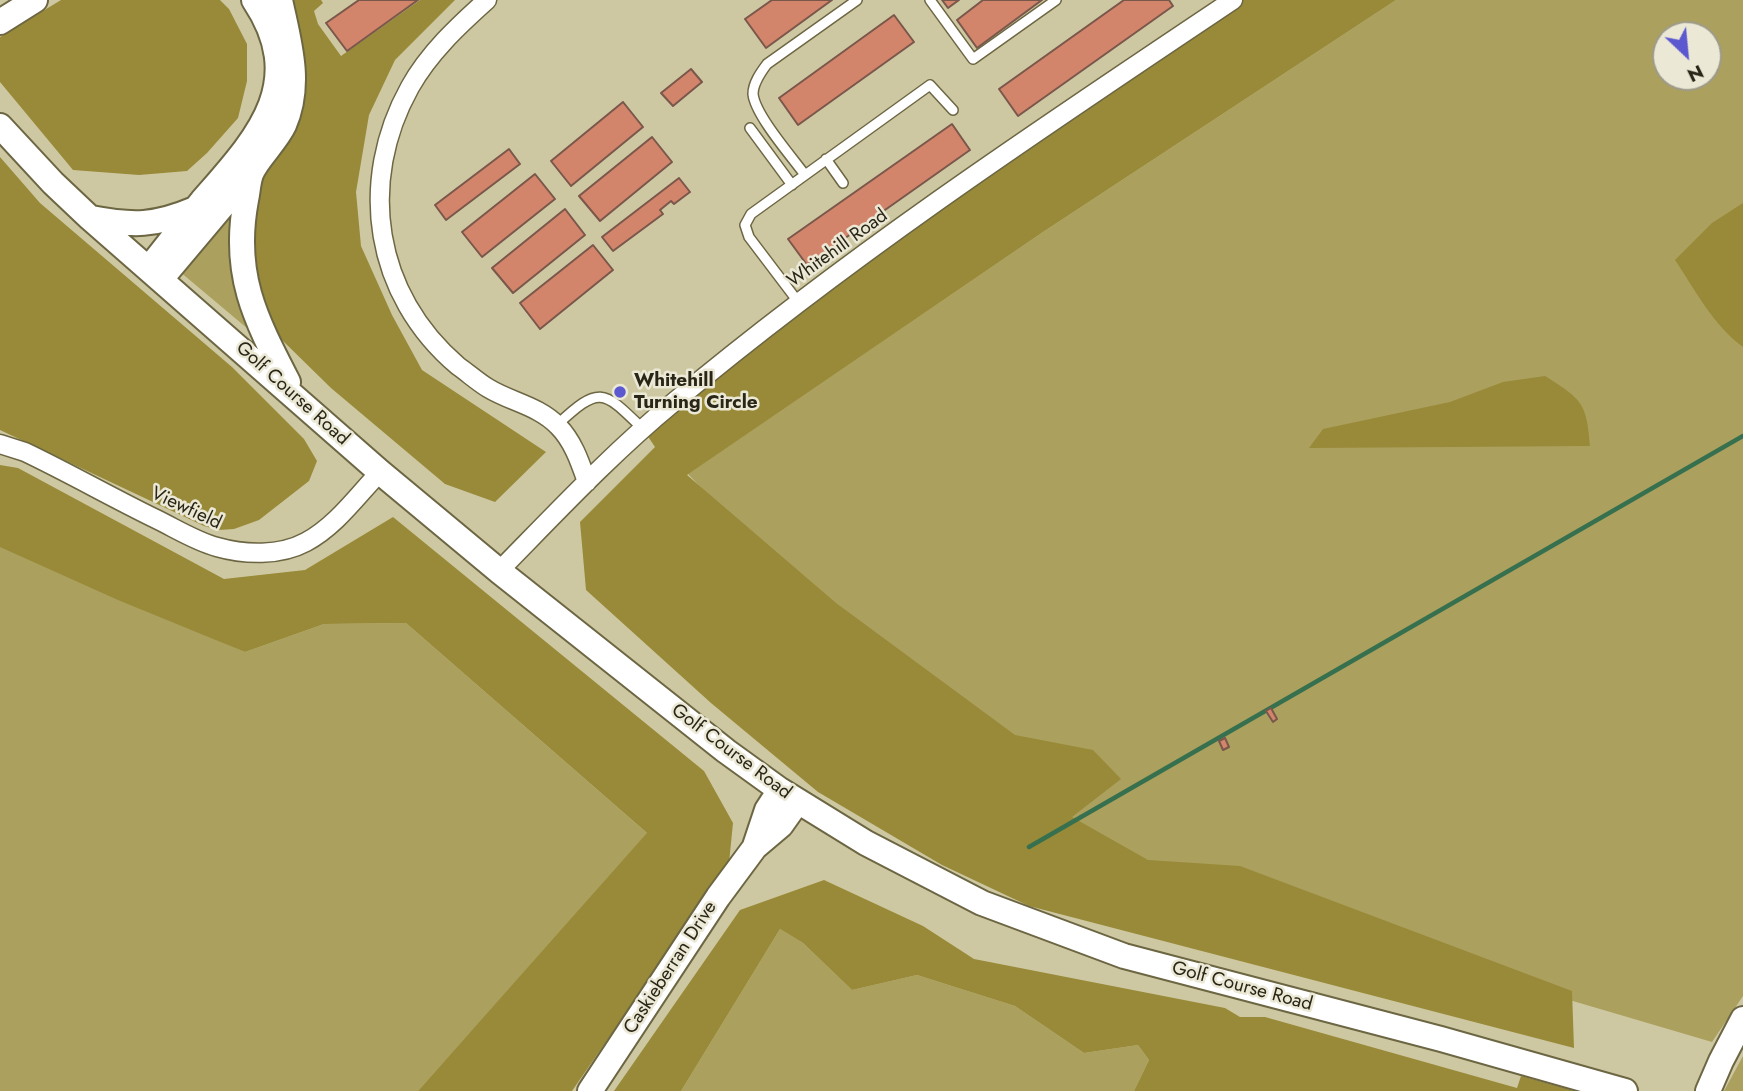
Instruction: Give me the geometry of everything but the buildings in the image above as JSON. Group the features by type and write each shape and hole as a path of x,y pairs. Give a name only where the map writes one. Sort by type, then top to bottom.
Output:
{"street":[{"path":"0,22 35,0"},
{"path":"155,273 196,209 254,141 270,109 275,92 275,51 269,29 254,0"},
{"path":"155,273 251,171 273,144 284,124 294,83 289,37 280,0"},
{"path":"487,0 458,26 432,55 397,112 384,153 379,187 379,218 396,283 411,312 430,338 458,366 489,388 533,409 557,425 576,451 587,482"},
{"name":"Whitehill Road","path":"499,571 587,482 673,402 799,303 1213,6 1233,0"},
{"name":"Golf Course Road","path":"0,126 52,183 90,218 380,472 499,571 726,751 789,796 866,842 982,904 1124,956 1441,1039 1625,1091"},
{"path":"251,171 241,239 246,288 267,340 296,396"},
{"path":"90,218 127,225 142,224 178,217 196,209"},
{"name":"Viewfield","path":"0,444 25,452 189,536 217,547 242,552 272,552 308,541 334,522 380,472"},
{"name":"Caskieberran Drive","path":"590,1091 718,897 755,847 767,810 789,796"},
{"path":"1708,1091 1743,1019"}],"lane":[{"path":"805,175 757,110 753,93 755,84 767,64 857,0"},
{"path":"930,0 974,59 1056,0"},
{"path":"799,303 750,237 745,225 751,214 930,85 953,110"},
{"path":"751,128 792,185"},
{"path":"827,159 843,183"},
{"path":"557,425 581,403 590,397 599,396 618,404 643,429"}],"shaded area":[{"path":"61,0 220,0 229,9 247,44 247,81 238,118 187,171 139,175 73,170 0,82 0,37"},
{"path":"291,0 321,0 323,3 314,11 318,24 341,56 420,0 455,0 395,60 369,115 356,192 361,246 392,315 422,370 546,452 495,502 445,484 331,388 283,341 246,288 242,263"},
{"path":"1233,0 1396,0 1043,232 687,475 836,603 1015,735 1093,750 1121,779 1072,817 1148,860 1240,866 1572,991 1574,1048 1029,906 942,865 818,792 711,703 586,590 580,522 655,447 643,429 775,321"},
{"path":"1396,0 1743,0 1743,996 1712,1042 1135,872 856,647 688,474 1043,232"},
{"path":"0,157 40,203 232,367 304,439 317,461 309,481 259,520 234,529 219,530 204,526 0,430"},
{"path":"235,203 254,334 179,271"},
{"path":"1743,203 1743,347 1713,318 1675,260 1712,223"},
{"path":"1545,376 1567,390 1580,403 1587,420 1590,446 1309,448 1323,429 1450,402 1503,382"},
{"path":"0,465 18,468 224,579 305,570 393,517 704,771 733,823 729,863 572,1091 418,1091 647,833 406,623 324,624 245,652 118,600 0,547"},
{"path":"0,546 245,652 324,624 406,623 648,834 418,1091 0,1091"},
{"path":"824,880 923,926 974,959 1225,1008 1240,1017 1265,1017 1517,1088 1521,1076 1575,1091 1134,1091 1149,1060 1138,1045 1084,1053 1015,1006 917,975 852,990 803,943 780,929 681,1091 614,1091 740,910"},
{"path":"780,929 803,943 852,990 917,975 1015,1006 1084,1053 1138,1045 1149,1060 1134,1091 681,1091"},
{"path":"1743,1056 1743,1091 1724,1091"}],"waterway":[{"path":"1029,847 1743,436"}],"place":[{"name":"Whitehill Turning Circle","path":"620,392"}]}
